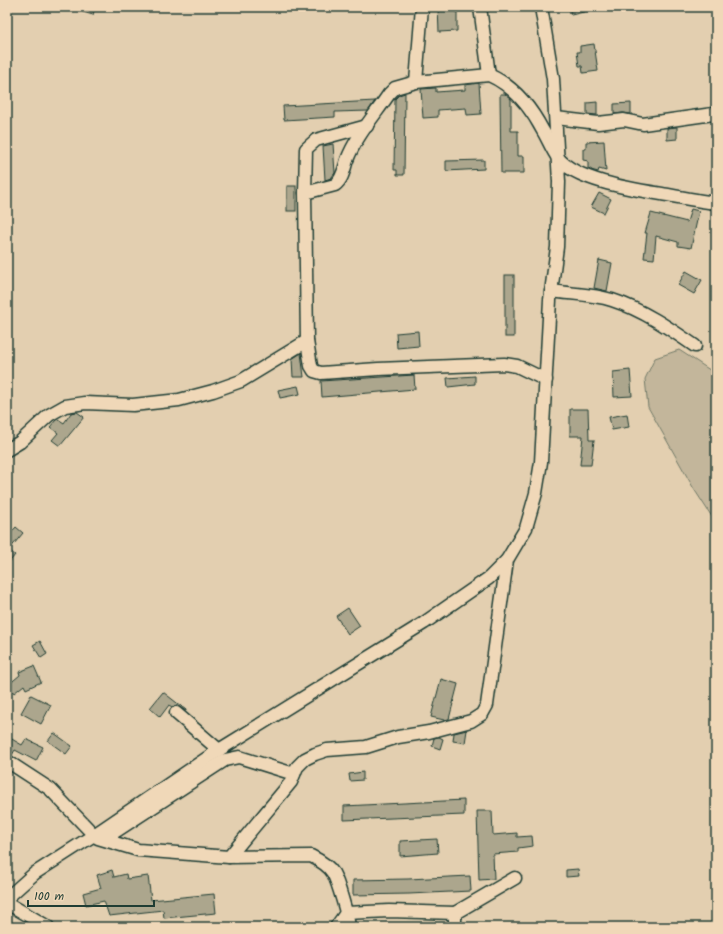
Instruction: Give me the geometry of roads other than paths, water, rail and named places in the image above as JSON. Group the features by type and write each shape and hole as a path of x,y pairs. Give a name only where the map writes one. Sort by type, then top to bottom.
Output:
{"street":[{"path":"416,82 422,7"},
{"path":"480,7 489,76"},
{"path":"99,837 219,750 424,623 489,578 507,560 526,528 536,493 541,462 551,291 557,247 559,182 553,79 541,7"},
{"path":"305,193 335,185 339,182 348,158 357,141 389,94 395,88 416,82 489,76 499,80 511,89 530,109 558,158 570,168 610,185 716,203"},
{"path":"556,118 598,123 624,120 643,124 713,114"},
{"path":"367,126 316,140 306,149 305,193 307,341 311,366 314,371 321,373 504,364 517,366 546,380"},
{"path":"551,291 611,300 627,306 648,315 673,330 695,346"},
{"path":"7,450 20,442 48,415 65,406 85,403 133,405 179,400 213,391 241,381 307,341"},
{"path":"229,857 291,782 298,767 305,759 327,750 357,749 398,737 429,732 471,721 482,714 487,705 507,560"},
{"path":"176,713 219,750"},
{"path":"7,898 35,873 99,837 225,760 239,757 294,774"},
{"path":"7,761 50,789 99,837 138,850 229,857 311,856 323,862 333,873 350,923"},
{"path":"336,927 389,911 455,913 515,878"},
{"path":"7,903 48,927"},
{"path":"455,913 455,927"}]}
